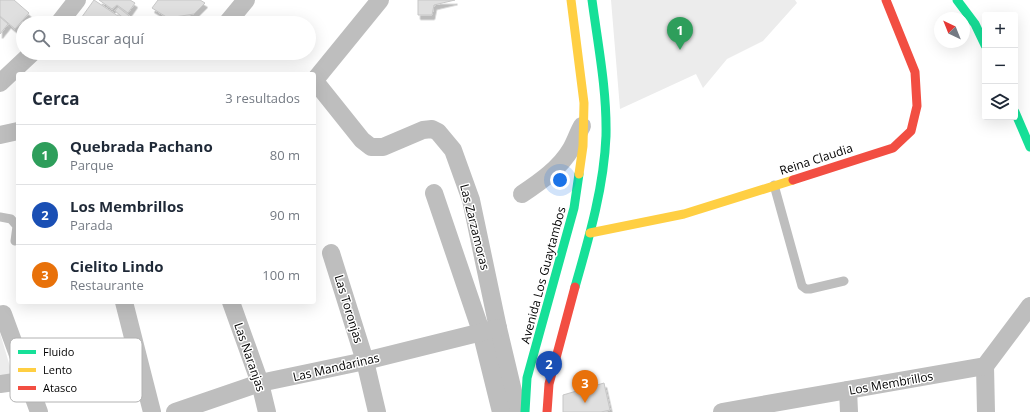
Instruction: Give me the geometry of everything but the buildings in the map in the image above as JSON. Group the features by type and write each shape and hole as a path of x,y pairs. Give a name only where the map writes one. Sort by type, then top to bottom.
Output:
{"main road":[{"name":"Avenida Los Guaytambos","path":"525,412 527,378 574,208 583,146 584,103 571,0"},
{"path":"547,412 549,384 590,233 601,181 606,136 605,92 592,0"},
{"name":"Reina Claudia","path":"590,233 684,214 892,148 911,131 917,106 915,72 886,0"},
{"path":"958,0 975,24 982,39"},
{"path":"1018,119 1030,147"}],"street":[{"path":"64,16 77,0"},
{"path":"232,16 246,0"},
{"path":"316,79 380,0"},
{"path":"0,83 25,60"},
{"name":"Las Zarzamoras","path":"316,83 362,140 371,147 383,146 423,130 432,129 438,132 453,150 471,200 501,412"},
{"path":"522,194 542,181 571,150 584,121"},
{"path":"0,135 16,131"},
{"name":"Las Zarzamoras","path":"434,193 490,329 518,412"},
{"name":"Las Toronjas","path":"331,253 365,361 376,412"},
{"path":"125,304 133,338"},
{"name":"Las Naranjas","path":"232,304 260,383 267,412"},
{"path":"986,412 985,366 1030,306"},
{"path":"3,314 12,338"},
{"name":"Las Mandarinas","path":"175,412 260,383 365,361 490,329"},
{"name":"Los Membrillos","path":"722,412 985,366"},
{"path":"142,373 152,412"},
{"path":"0,384 10,383"},
{"path":"848,390 848,412"},
{"path":"36,402 39,412"}],"lane":[{"path":"774,185 802,286 806,289 810,289 844,281"},
{"path":"0,217 11,219 16,225"},
{"path":"15,241 16,234"}],"shaded area":[{"path":"611,0 795,0 797,3 763,41 727,59 703,88 696,74 620,109"},
{"path":"0,333 10,367 10,381 0,382"}],"traffic: fast":[{"path":"575,287 599,193 605,155 606,119 604,85 592,0"},
{"path":"957,0 975,24 982,39"},
{"path":"1018,119 1030,147"},
{"path":"525,412 527,378 574,208 579,174"}],"traffic: slow":[{"path":"571,0 584,103 583,146 579,174"},
{"path":"590,233 684,214 793,180"}],"traffic: jam":[{"path":"793,180 893,148 911,131 917,106 915,72 886,0"},
{"path":"547,412 549,384 575,287"}],"place":[{"name":"Quebrada Pachano","path":"680,50"},
{"name":"Los Membrillos","path":"549,384"},
{"name":"Cielito Lindo","path":"585,403"}]}
